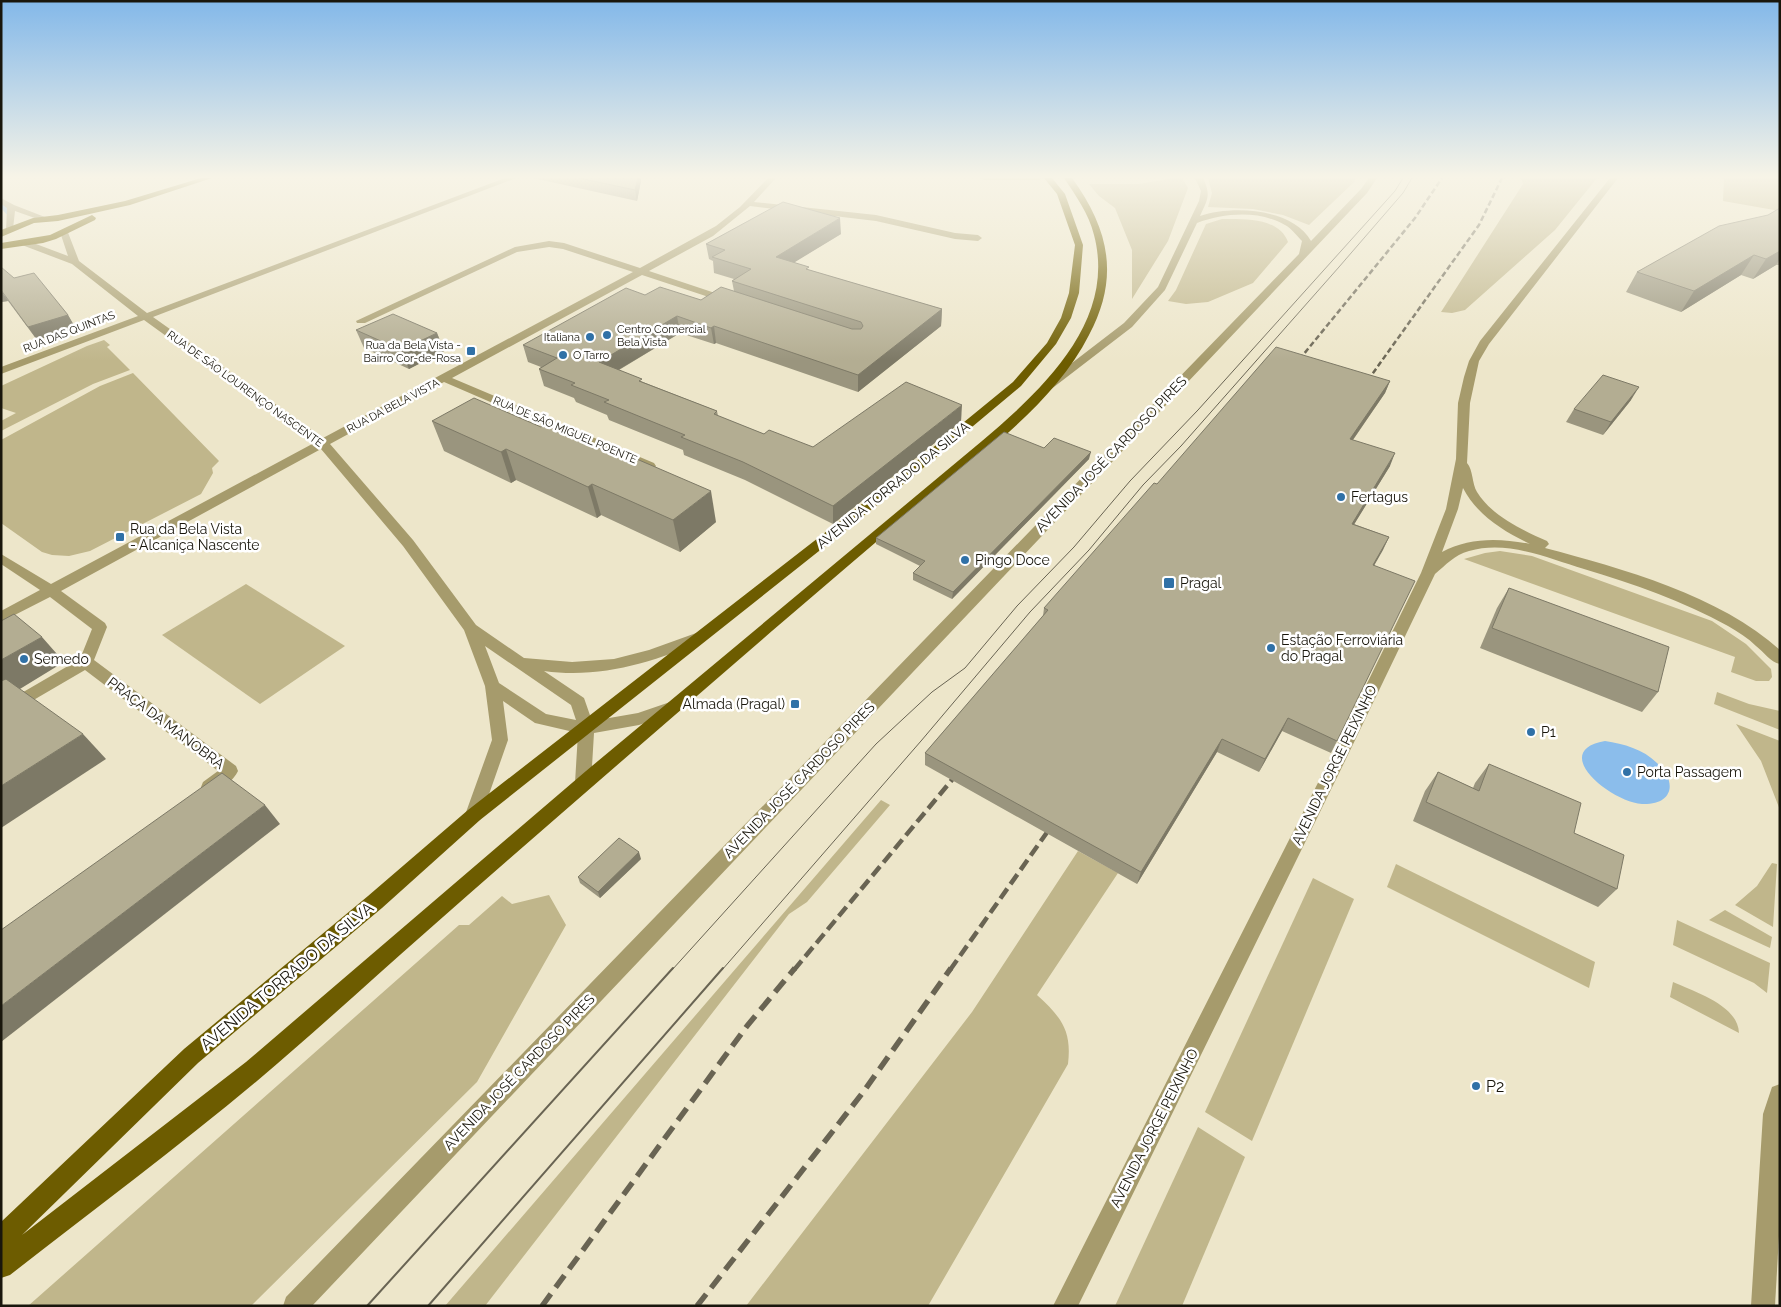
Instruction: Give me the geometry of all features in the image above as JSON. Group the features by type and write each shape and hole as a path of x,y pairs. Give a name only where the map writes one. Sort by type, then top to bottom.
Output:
{"main road":[{"path":"8,239 13,244"},
{"path":"1,246 45,239"},
{"name":"AVENIDA TORRADO DA SILVA","path":"1,1239 191,1056 375,902 474,815 707,634 1016,384 1035,364 1066,318 1074,293 1079,245 1077,239"},
{"name":"AVENIDA TORRADO DA SILVA","path":"1,1266 232,1088 583,783 677,706 869,540 988,443 1041,392 1077,348 1091,322 1100,295 1103,267 1100,239"}],"street":[{"path":"69,239 75,262"},
{"name":"RUA DAS QUINTAS","path":"1,371 350,239"},
{"name":"RUA DA BELA VISTA","path":"1,617 700,239"},
{"path":"1041,392 1128,325 1162,288 1185,239"},
{"path":"1303,253 1306,239"},
{"name":"AVENIDA JOSÉ CARDOSO PIRES","path":"295,1306 1317,239"},
{"name":"AVENIDA JORGE PEIXINHO","path":"1065,1306 1337,761 1428,573 1452,509 1462,459 1464,404 1474,361 1484,343 1566,239"},
{"name":"RUA DE SÃO LOURENÇO NASCENTE","path":"25,243 75,262 145,316 323,444 408,543 471,628 578,702 586,728"},
{"path":"362,321 516,250 549,244 564,246 740,304"},
{"name":"RUA DE SÃO MIGUEL POENTE","path":"444,378 657,469"},
{"path":"1462,459 1466,483 1472,494 1493,516 1525,536 1603,570"},
{"path":"1428,573 1444,556 1453,551 1484,544 1508,544 1531,548 1603,570 1665,592 1714,613 1760,641 1780,659"},
{"path":"1,558 51,590 100,627 86,662 1,713"},
{"name":"RUA DE SÃO LOURENÇO NASCENTE","path":"471,628 485,670 493,686 500,740 474,815"},
{"name":"RUA DE SÃO LOURENÇO NASCENTE","path":"517,661 556,668 592,669 632,662 707,634"},
{"name":"PRAÇA DA MANOBRA","path":"86,662 230,772 198,794"},
{"path":"493,686 541,719 586,728 583,783"},
{"name":"AVENIDA TORRADO DA SILVA","path":"586,728 639,719 677,706"},
{"path":"1763,1306 1774,1114 1780,1095"}],"shaded area":[{"path":"1128,239 1169,239 1132,299 1132,250"},
{"path":"1199,239 1286,239 1288,242 1253,283 1208,302 1186,304 1168,301 1176,290"},
{"path":"1488,239 1545,239 1465,310 1452,313 1441,312"},
{"path":"104,340 110,345 107,347 130,370 93,384 1,431 1,421 16,413 1,408 1,386"},
{"path":"133,373 219,461 212,468 213,473 201,494 90,551 69,556 52,555 42,552 1,523 1,440 100,386"},
{"path":"1500,551 1532,556 1712,621 1746,644 1771,669 1772,677 1769,681 1756,681 1731,672 1735,657 1464,559"},
{"path":"246,584 345,646 260,704 162,635"},
{"path":"1717,692 1749,704 1780,711 1780,730 1714,704"},
{"path":"1736,724 1780,741 1780,810 1761,761"},
{"path":"881,800 890,805 807,902 789,914 485,1306 445,1306"},
{"path":"1078,851 1118,873 1037,995 1053,1010 1063,1025 1068,1042 1068,1064 928,1306 746,1306 972,1012"},
{"path":"1772,863 1777,864 1773,927 1735,905 1757,886"},
{"path":"1396,864 1595,962 1589,988 1387,887"},
{"path":"1313,878 1354,899 1252,1141 1205,1112"},
{"path":"549,895 566,925 477,1082 251,1306 28,1306 459,925 469,925 502,896 512,904"},
{"path":"1725,910 1772,937 1770,948 1709,920"},
{"path":"1677,920 1770,963 1767,993 1754,983 1673,945"},
{"path":"1673,982 1703,995 1723,1007 1737,1023 1739,1033 1670,997"},
{"path":"1198,1127 1245,1157 1182,1306 1115,1306"}],"water":[{"path":"1605,741 1633,748 1652,758 1664,770 1668,778 1670,785 1666,796 1660,801 1652,803 1642,804 1629,801 1615,795 1590,776 1583,765 1582,755 1589,746"}],"building":[{"path":"715,239 806,239 776,257 809,267 806,269 942,309 858,375 714,326 711,328 677,316 599,362 642,379 639,381 717,411 714,414 764,434 769,430 813,447 906,382 962,405 833,506 743,462 681,437 685,435 604,402 609,400 571,385 575,383 539,369 557,358 523,345 626,288 645,295 660,287 701,300 721,287 852,329 861,329 863,326 861,322 732,281 751,269 712,257 725,250 706,244"},
{"path":"1696,239 1780,239 1780,251 1766,259 1754,255 1694,291 1637,272"},
{"path":"1,267 14,278 34,273 68,315 28,327 1,290"},
{"path":"393,314 437,333 401,350 356,330"},
{"path":"1276,347 1390,381 1350,439 1395,453 1352,524 1389,537 1373,565 1415,581 1337,741 1288,718 1265,759 1222,739 1141,872 925,753 1048,610 1044,608 1154,483 1157,484"},
{"path":"1603,375 1639,387 1611,422 1574,409"},
{"path":"474,398 541,427 545,424 628,460 632,457 711,491 673,520 592,484 588,487 506,449 501,452 432,421"},
{"path":"1004,432 1044,448 1054,438 1091,452 953,592 913,573 925,561 876,538"},
{"path":"1509,588 1669,647 1658,692 1492,628"},
{"path":"14,614 42,637 1,660 1,621"},
{"path":"6,679 83,734 1,786 1,681"},
{"path":"1489,764 1581,803 1574,833 1624,855 1617,889 1426,802 1438,772 1479,791"},
{"path":"222,773 265,805 1,1006 1,930"},
{"path":"619,838 639,852 598,892 578,877"}],"tram line":[{"path":"672,970 876,744 932,692 965,668 1017,606 1074,547 1130,481 1198,410 1352,239"},
{"path":"722,970 921,741 1030,612 1089,550 1143,485 1181,446 1363,239"},
{"path":"367,1306 673,968"},
{"path":"428,1306 723,968"}],"railway":[{"path":"1294,366 1398,239"},
{"path":"1363,387 1469,239"},
{"path":"794,970 961,769"},
{"path":"950,970 1055,821"},
{"path":"542,1306 747,1026 795,968"},
{"path":"697,1306 864,1091 951,968"}],"place":[{"name":"Centro Comercial Bela Vista","path":"607,335"},
{"name":"Italiana","path":"590,337"},
{"name":"Rua da Bela Vista - Bairro Cor-de-Rosa","path":"471,351"},
{"name":"O Tarro","path":"563,355"},
{"name":"Fertagus","path":"1341,497"},
{"name":"Rua da Bela Vista - Alcaniça Nascente","path":"120,537"},
{"name":"Pingo Doce","path":"965,560"},
{"name":"Pragal","path":"1169,583"},
{"name":"Estação Ferroviária do Pragal","path":"1271,648"},
{"name":"Semedo","path":"24,659"},
{"name":"Almada (Pragal)","path":"795,704"},
{"name":"P1","path":"1531,732"},
{"name":"Porta Passagem","path":"1627,772"},
{"name":"P2","path":"1476,1086"}]}
